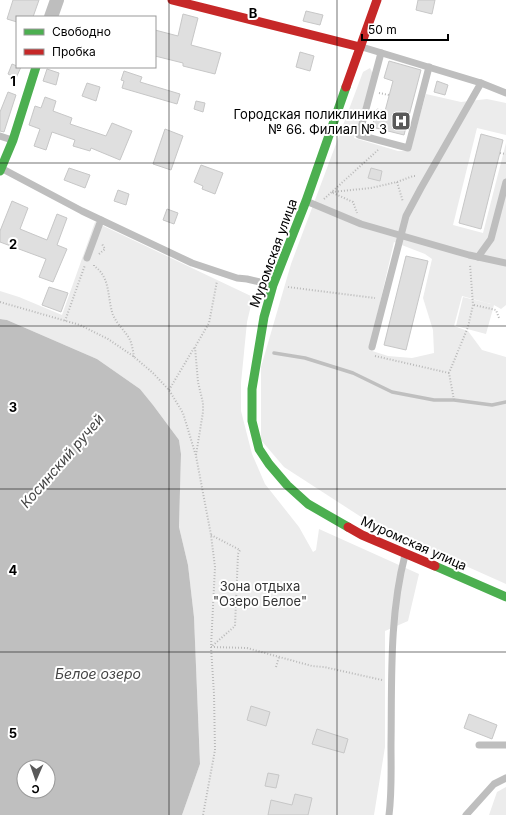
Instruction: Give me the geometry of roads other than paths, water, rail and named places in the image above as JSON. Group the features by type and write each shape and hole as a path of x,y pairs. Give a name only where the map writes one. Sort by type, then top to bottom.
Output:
{"street":[{"path":"51,16 57,0"},
{"path":"172,0 360,47"},
{"name":"Муромская улица","path":"377,0 306,201 273,286 264,317 252,389 252,421 259,449 269,464 279,476 308,504 362,535 405,555 506,597"},
{"path":"1,169 13,140 36,68"}],"lane":[{"path":"360,47 481,83 506,93"},
{"path":"381,53 359,135 408,148 429,68"},
{"path":"372,347 406,216 427,176 481,83"},
{"path":"0,136 13,140"},
{"path":"1,169 101,220 192,263 219,273 273,286"},
{"path":"478,257 491,239 506,182"},
{"path":"306,201 360,224 469,255 506,262"},
{"path":"92,259 96,232 101,220"},
{"path":"389,815 391,768 391,682 395,609 405,555"},
{"path":"479,745 506,745"},
{"path":"466,815 494,784 506,778"}],"water":[{"name":"Белое озеро","path":"0,319 7,320 97,359 140,389 179,440 181,454 179,527 188,565 194,617 200,764 182,815 0,815"}],"waterway":[{"name":"Косинский ручей","path":"274,353 305,358 353,373 392,392 434,400 454,400 492,405 506,402"}],"place":[{"name":"Городская поликлиника № 66. Филиал № 3","path":"401,121"}],"park label":[{"name":"Зона отдыха \"Озеро Белое\"","path":"260,594"}]}
